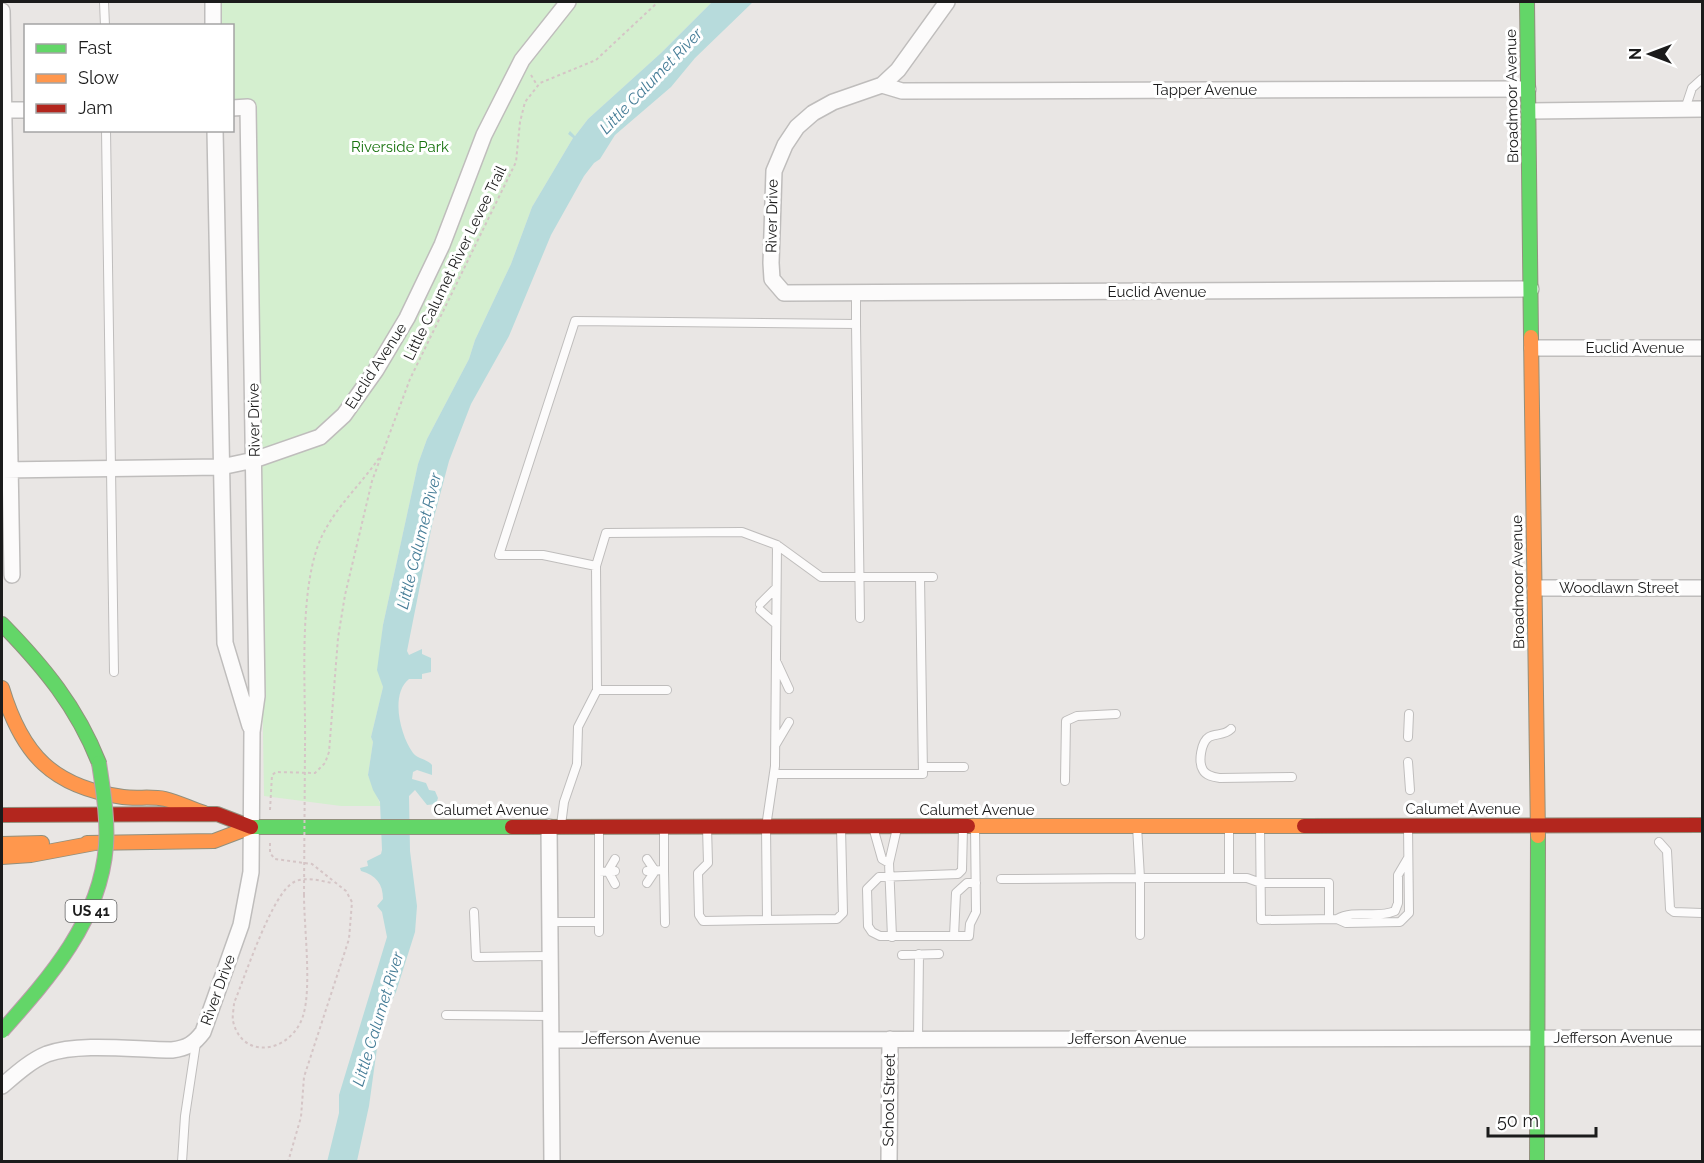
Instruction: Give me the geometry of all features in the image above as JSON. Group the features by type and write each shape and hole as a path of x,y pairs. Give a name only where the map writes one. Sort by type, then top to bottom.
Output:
{"main road":[{"name":"Broadmoor Avenue","path":"1527,2 1538,826 1537,1161"},
{"name":"US 41","path":"2,624 57,682 77,711 99,763 106,807 105,851 98,891 90,914 62,963 2,1031"},
{"path":"2,688 8,715 25,747 46,768 72,785 91,792 126,798 163,799 204,813"},
{"name":"Calumet Avenue","path":"2,815 204,813 217,814 251,827"},
{"name":"Calumet Avenue","path":"2,843 214,841 251,827 1702,825"},
{"path":"2,857 32,855 95,843"}],"street":[{"path":"213,2 213,24"},
{"name":"Euclid Avenue","path":"5,470 221,468 254,460 320,436 344,415 376,370 407,318 442,245 501,100 522,60 568,2"},
{"name":"River Drive","path":"784,293 772,279 771,263 774,171 785,145 797,127 813,113 833,102 882,85 898,70 947,2"},
{"path":"2,11 5,470 12,575"},
{"name":"Tapper Avenue","path":"882,85 902,91 1528,89"},
{"name":"River Drive","path":"2,1086 26,1065 48,1054 74,1049 172,1050 186,1048 196,1042 203,1032 241,925 251,872 252,732 256,696 254,460 240,107"},
{"path":"1529,111 1702,109"},
{"path":"3,110 24,110"},
{"name":"River Drive","path":"215,132 225,643 252,732"},
{"name":"Euclid Avenue","path":"784,293 1531,289"},
{"name":"Euclid Avenue","path":"1532,348 1702,348"},
{"name":"Woodlawn Street","path":"1535,588 1702,588"},
{"path":"552,1161 550,922 555,827"},
{"name":"Jefferson Avenue","path":"551,1040 1702,1038"},
{"name":"School Street","path":"889,1161 890,1039"}],"lane":[{"path":"104,2 105,24"},
{"path":"1685,109 1692,88 1702,79"},
{"path":"106,132 114,672"},
{"path":"856,294 860,618"},
{"path":"596,566 543,555 499,555 575,321 856,324"},
{"path":"555,827 577,764 578,727 597,690 596,566 606,533 742,532 777,545 821,577 933,577"},
{"path":"767,920 766,827 776,745 777,545"},
{"path":"774,774 922,774 920,577"},
{"path":"776,624 760,607 777,588"},
{"path":"776,661 789,689"},
{"path":"597,690 667,690"},
{"path":"1065,780 1066,721 1077,716 1116,714"},
{"path":"1407,737 1409,714"},
{"path":"776,745 789,722"},
{"path":"1231,729 1227,734 1210,736 1204,742 1201,761 1203,770 1209,776 1220,778 1292,777"},
{"path":"1408,762 1410,790"},
{"path":"923,768 964,767"},
{"path":"707,827 708,863 698,873 699,915 703,921 837,919 843,913 841,826"},
{"path":"873,826 882,858 889,863"},
{"path":"892,937 889,863 898,826"},
{"path":"969,826 976,883 976,912 970,924 969,936 892,937 880,936 872,932 868,926 867,889 879,877 958,874 962,870 969,826"},
{"path":"1137,826 1140,935"},
{"path":"1229,826 1229,878"},
{"path":"1260,826 1261,920 1333,919 1346,923 1400,922 1409,913 1408,826"},
{"path":"599,827 607,871 599,932"},
{"path":"664,827 665,923"},
{"path":"1659,842 1667,851 1670,909 1674,912 1702,913"},
{"path":"1333,919 1346,914 1388,914 1395,911 1398,903 1398,875 1408,858"},
{"path":"607,871 615,859"},
{"path":"647,859 651,871 647,884"},
{"path":"651,871 664,870"},
{"path":"607,871 615,884"},
{"path":"1001,879 1247,878 1261,883 1329,883 1333,919"},
{"path":"954,936 956,893 967,883 976,883"},
{"path":"474,912 476,957 550,956"},
{"path":"550,922 599,922"},
{"path":"918,1039 919,954"},
{"path":"902,955 939,954"},
{"path":"446,1015 550,1016"},
{"path":"182,1161 185,1116 196,1042"}],"path":[{"name":"Little Calumet River Levee Trail","path":"270,793 272,776 276,772 315,773 327,759 333,678 345,595 380,455 410,379 516,162 520,122 530,94 540,83 596,60 658,2"},
{"name":"Little Calumet River Levee Trail","path":"334,883 301,879 286,888 276,903 234,1003 233,1021 241,1036 254,1045 270,1048 286,1042 303,1017 306,984 304,895 305,746 307,586 315,554 333,517 380,455"},
{"path":"270,854 275,859 312,864 350,896 353,918 330,1004 304,1077 301,1118 288,1161"}],"green space":[{"name":"Riverside Park","path":"221,2 712,2 661,53 588,119 575,136 568,134 573,138 532,207 511,264 475,340 469,359 427,439 418,464 383,625 378,670 383,687 371,737 373,742 368,775 381,806 341,806 264,796 253,102 234,100 234,24 221,24"}],"water":[{"name":"Little Calumet River","path":"712,2 753,2 695,58 671,87 615,135 600,159 584,176 551,235 509,336 471,404 449,461 432,525 407,651 409,655 422,649 422,654 431,658 431,672 422,674 422,679 409,679 403,686 398,704 401,726 408,745 415,755 432,765 432,775 417,770 413,772 412,779 426,783 429,790 435,791 438,798 436,804 427,805 415,790 409,796 410,851 417,906 415,932 396,992 386,1013 377,1048 369,1106 357,1161 327,1162 339,1113 339,1095 387,937 382,912 377,906 383,899 382,889 375,878 361,871 360,868 368,866 367,861 381,854 382,850 380,802 368,775 373,742 371,737 383,687 377,670 383,625 418,464 427,439 469,359 475,340 511,264 532,207 573,138 568,134 570,131 575,136 588,119 661,53"}],"traffic: fast":[{"path":"1527,2 1531,337"},
{"path":"2,624 32,656 70,706 99,763"},
{"path":"2,1031 54,969 70,946 94,899 102,873 106,846 105,804 99,763"},
{"path":"251,827 512,827"},
{"path":"1537,1162 1538,836"}],"traffic: slow":[{"path":"1531,337 1538,836"},
{"path":"2,688 10,712 31,749 59,776 99,792 123,797 165,799 204,813"},
{"path":"968,826 1304,826"},
{"path":"87,843 214,841 251,827"},
{"path":"2,844 42,843"},
{"path":"2,857 31,855 95,843"}],"traffic: jam":[{"path":"2,815 217,814 251,827"},
{"path":"1304,826 1702,825"},
{"path":"512,827 968,826"}]}
